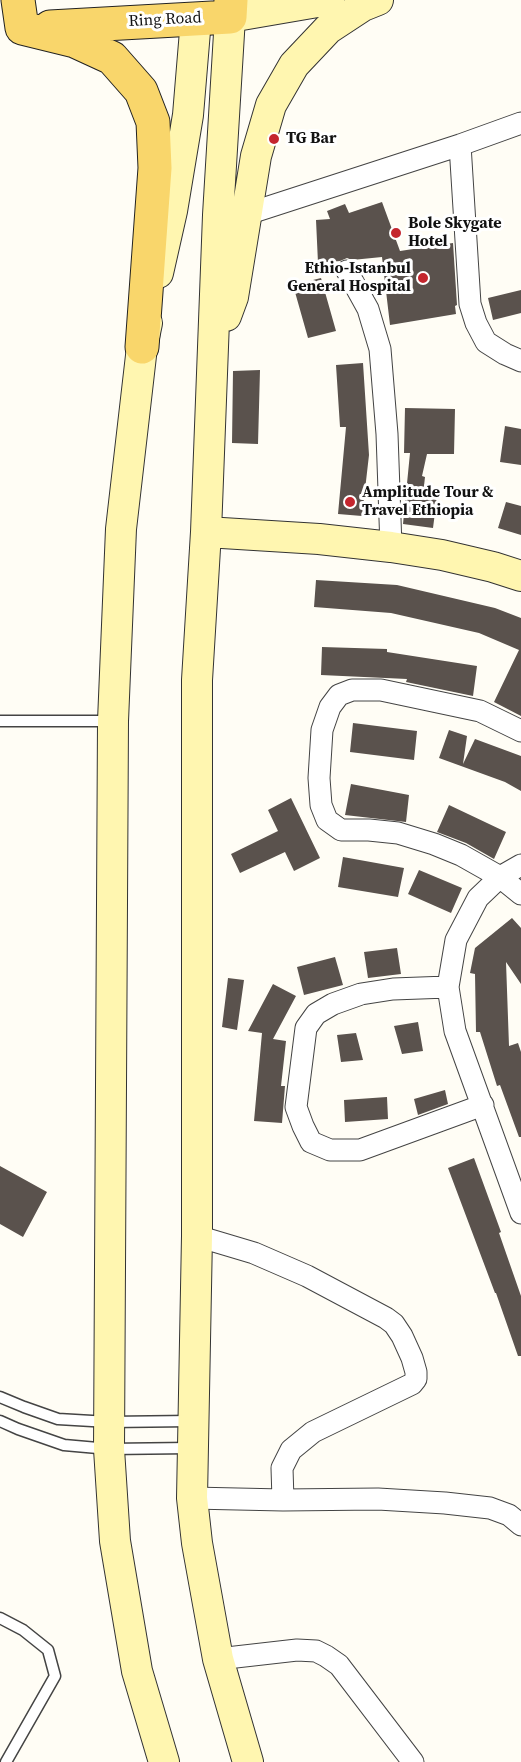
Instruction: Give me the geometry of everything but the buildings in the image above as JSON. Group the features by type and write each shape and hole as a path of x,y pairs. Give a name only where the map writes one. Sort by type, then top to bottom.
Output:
{"main road":[{"name":"Ring Road","path":"14,19 231,8 329,0"},
{"path":"212,355 233,297 256,156 271,105 294,65 328,29 363,6 378,0"},
{"path":"231,8 218,215 206,532 197,680 197,1236 192,1498 197,1543 218,1659 248,1762"},
{"path":"142,347 172,211 188,115 196,9"},
{"path":"14,19 75,41 112,58 141,91 153,123 155,168 142,347 121,529 113,721 109,1436 115,1541 137,1671 164,1762"},
{"path":"206,532 319,539 391,547 442,555 521,576"}],"street":[{"path":"247,213 460,145 521,123"},
{"path":"460,145 470,304 476,324 486,342 521,361"},
{"path":"347,271 368,309 380,349 387,434 391,547"},
{"path":"521,731 480,711 381,690 352,690 339,695 330,707 322,730 319,778 321,805 327,820 341,830 398,833 434,844 461,855 500,877 521,894"},
{"path":"521,865 500,877 478,898 456,940 448,987 455,1031 521,1213"},
{"path":"448,987 393,989 360,994 333,1004 316,1014 306,1028 296,1107 311,1142 330,1150 360,1150 483,1105"},
{"path":"197,1236 254,1253 307,1276 386,1318 394,1324 402,1336 412,1358 416,1379 412,1384 313,1432 291,1450 282,1468 283,1500"},
{"path":"192,1498 283,1500 378,1498 445,1503 490,1508 509,1515 521,1525"},
{"path":"218,1659 297,1650 316,1651 326,1656 339,1665 413,1762"}],"lane":[{"path":"0,721 113,721"},
{"path":"0,1396 24,1407 109,1436 194,1434"},
{"path":"0,1421 64,1445 109,1436 194,1434"},
{"path":"0,1618 23,1630 48,1650 54,1676 6,1762"}],"place":[{"name":"TG Bar","path":"274,139"},
{"name":"Bole Skygate Hotel","path":"396,233"},
{"name":"Ethio-Istanbul General Hospital","path":"423,278"},
{"name":"Amplitude Tour & Travel Ethiopia","path":"350,502"}]}
